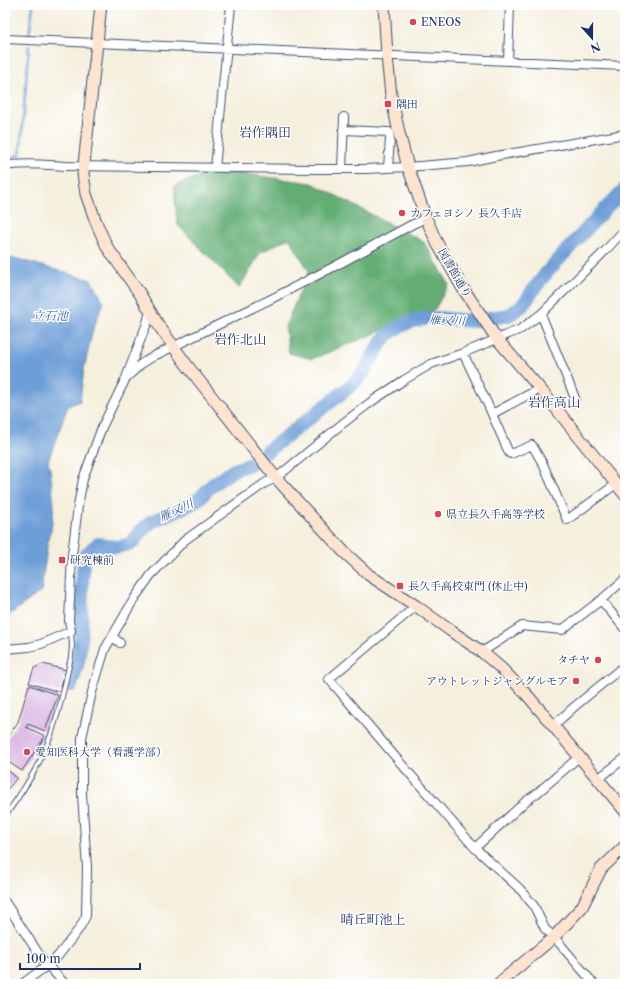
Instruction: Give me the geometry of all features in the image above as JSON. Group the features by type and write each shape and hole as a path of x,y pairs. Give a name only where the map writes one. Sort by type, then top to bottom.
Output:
{"street":[{"path":"101,5 83,174 86,194 107,247 186,364 216,404 276,478 344,552 369,575 482,652 502,669 528,696 625,811"},
{"path":"215,168 231,5"},
{"name":"図書館通り","path":"384,5 387,56 393,103 399,133 408,168 426,218 437,243 462,287 497,339 540,389 625,495"},
{"path":"508,61 510,5"},
{"path":"5,39 625,66"},
{"path":"342,169 344,117"},
{"path":"343,130 389,132 388,168"},
{"path":"5,166 40,165 342,169 408,168 468,162 625,134"},
{"path":"126,378 141,364 173,346 267,301 426,218"},
{"path":"22,984 58,956 79,929 86,916 87,868 82,794 82,738 96,679 105,650 134,599 151,576 185,540 265,483 276,478 342,424 404,380 431,364 463,353 521,329 541,314 605,251 625,229"},
{"path":"5,650 42,644 70,631 69,620 72,555 83,479 102,426 126,378 147,323 150,311"},
{"path":"541,314 575,398"},
{"path":"463,353 509,453 511,454 532,446 543,464 568,520 616,484"},
{"path":"492,414 540,389"},
{"path":"482,652 522,626 562,630 601,600 625,579"},
{"path":"601,600 625,629"},
{"path":"416,606 329,680 475,848 520,889 534,906 545,929 554,937 594,984"},
{"path":"113,637 120,643"},
{"path":"553,726 625,665"},
{"path":"475,848 526,801 580,757"},
{"path":"598,779 625,758"},
{"path":"498,984 554,937 582,907 601,869 625,846"},
{"path":"5,902 42,959 65,984"}],"lane":[{"path":"5,816 34,772 44,753 54,726 71,657 72,646 70,631"}],"green space":[{"path":"216,170 312,183 424,242 449,284 435,309 312,359 289,353 285,326 309,271 289,238 260,253 239,288 177,224 174,186"}],"water":[{"name":"立石池","path":"5,258 18,259 91,280 104,302 93,329 84,369 80,401 68,406 48,461 54,505 42,583 43,590 5,618"}],"building":[{"path":"43,664 66,670 59,692 29,683 34,668"},
{"path":"29,685 58,695 45,731 28,724 26,727 45,736 22,771 5,760 5,741 18,722"},
{"path":"5,768 17,778 5,792"}],"waterway":[{"path":"29,35 33,5"},
{"path":"5,158 20,155 29,46"},
{"name":"雁又川","path":"265,453 352,385 364,372 382,341 392,331 412,321 423,319 437,318 471,321 509,315 522,306 548,271 625,189"},
{"name":"雁又川","path":"71,685 78,662 81,639 84,557 98,544 117,547 131,544 141,531 151,522 191,504 200,498 212,485 234,470 256,462"}],"place":[{"name":"ENEOS","path":"413,22"},
{"name":"隅田","path":"388,104"},
{"name":"カフェヨシノ 長久手店","path":"402,213"},
{"name":"県立長久手高等学校","path":"438,514"},
{"name":"研究棟前","path":"62,560"},
{"name":"長久手高校東門 (休止中)","path":"400,586"},
{"name":"タチヤ","path":"598,660"},
{"name":"アウトレットジャングルモア","path":"576,681"},
{"name":"愛知医科大学（看護学部）","path":"27,752"}],"district":[{"name":"岩作隅田","path":"265,132"},
{"name":"岩作北山","path":"240,339"},
{"name":"岩作高山","path":"554,402"},
{"name":"晴丘町池上","path":"373,919"}]}
